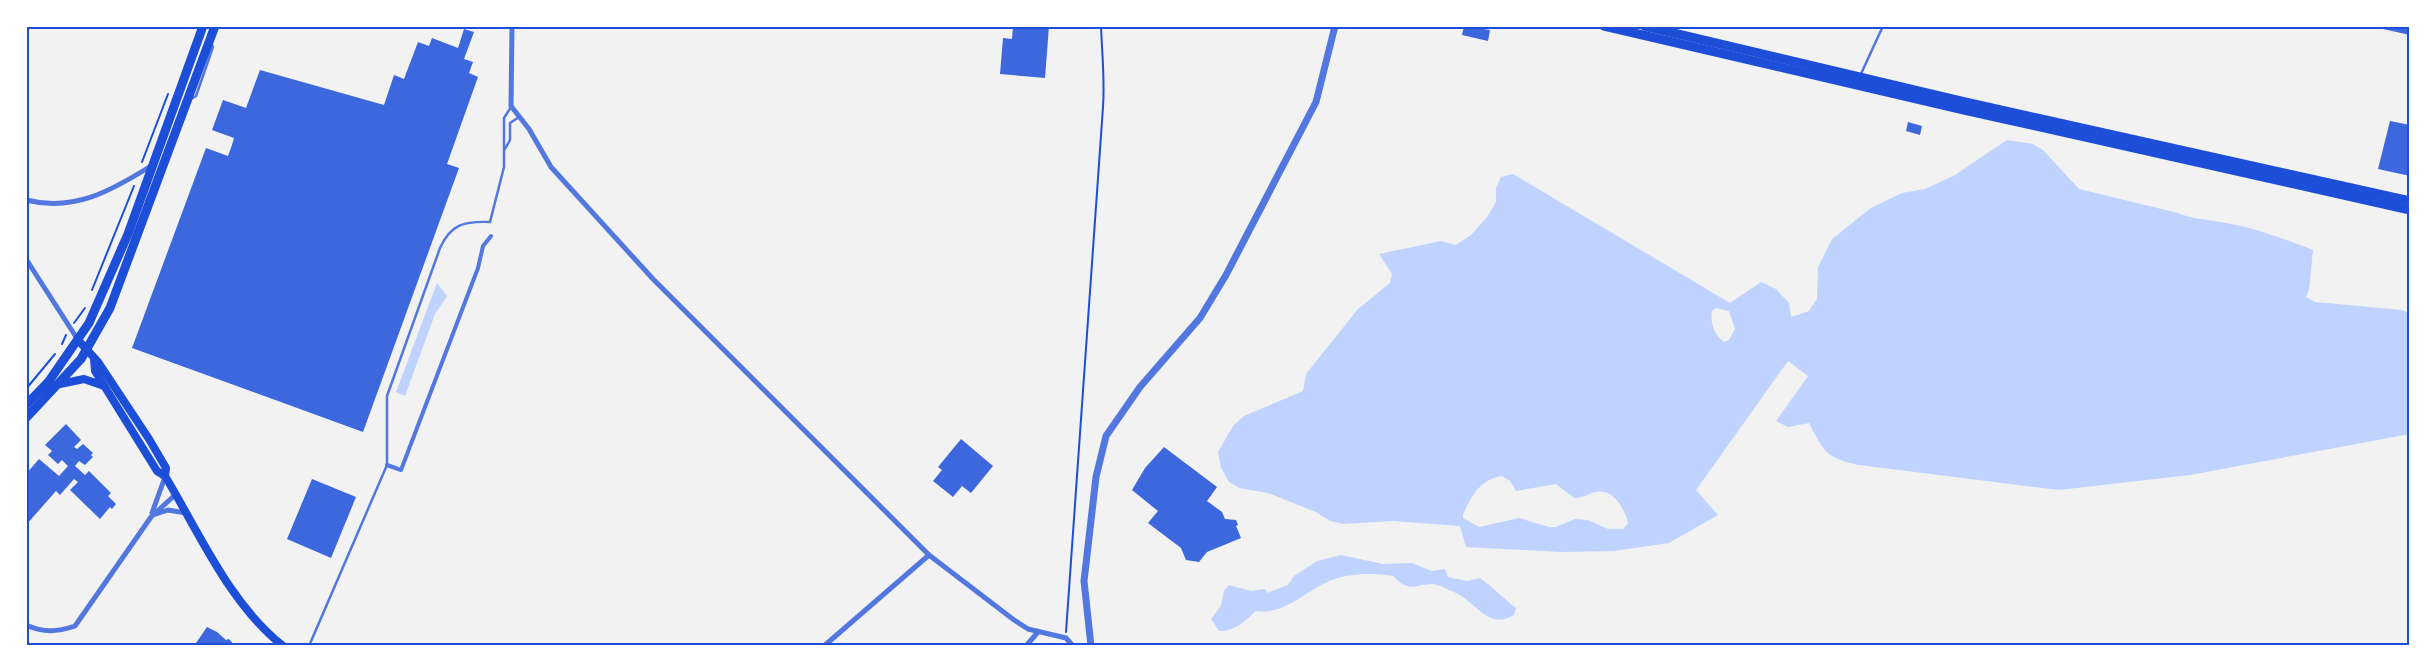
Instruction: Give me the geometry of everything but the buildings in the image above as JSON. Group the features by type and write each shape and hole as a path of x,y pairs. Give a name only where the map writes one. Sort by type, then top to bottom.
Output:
{"main road":[{"path":"26,405 49,380 90,323 128,234 203,26"},
{"path":"26,418 60,384 86,351 110,308 215,26"},
{"path":"1604,26 2410,200"},
{"path":"1644,26 1858,80 1964,110 2410,210"},
{"path":"78,340 98,362 166,468 165,476"},
{"path":"94,359 95,371 156,471 165,476 189,514 219,571 252,614 283,646"},
{"path":"60,384 84,379 104,386"}],"street":[{"path":"512,26 511,106 551,167 652,279 930,555 1014,620 1038,632 1066,638 1074,646"},
{"path":"1091,646 1084,581 1096,477 1106,436 1140,388 1200,318 1226,275 1316,102 1335,26"},
{"path":"26,200 44,205 76,203 97,196 151,166"},
{"path":"387,465 401,470 478,268 483,246 491,236"},
{"path":"26,259 78,340"},
{"path":"151,517 165,476"},
{"path":"26,625 45,631 64,630 75,626 151,517 176,494"},
{"path":"151,517 168,510 189,514"},
{"path":"824,646 930,555"},
{"path":"1026,646 1038,632"}],"lane":[{"path":"1858,80 1883,26"},
{"path":"309,646 387,465 387,396 446,234 452,229 475,221 490,222 502,173 504,118 511,106"},
{"path":"504,150 510,140 510,123 520,117"}],"path":[{"path":"1066,638 1103,107 1105,68 1101,48 1101,26"},
{"path":"26,388 61,348 71,327 86,307"}],"water":[{"path":"2007,140 2033,144 2043,150 2079,189 2193,218 2256,230 2313,250 2309,290 2306,297 2315,302 2402,310 2410,313 2410,434 2190,475 2059,490 1859,465 1839,460 1827,452 1809,423 1788,427 1776,421 1808,376 1788,361 1696,490 1718,515 1669,543 1614,551 1562,552 1466,547 1460,526 1393,521 1343,524 1330,521 1316,512 1268,493 1239,488 1229,482 1221,468 1218,452 1233,426 1244,416 1303,391 1306,374 1358,309 1390,283 1392,274 1379,254 1441,241 1456,245 1471,235 1487,217 1496,202 1496,188 1501,177 1513,174 1730,303 1761,282 1776,289 1789,303 1791,317 1809,311 1817,299 1818,267 1832,239 1871,208 1902,193 1925,189 1955,175","holes":["1716,308 1729,311 1735,329 1729,340 1724,342 1715,332 1712,324 1712,311","1502,476 1510,481 1516,491 1556,484 1574,498 1596,492 1608,493 1618,501 1628,523 1623,529 1608,529 1588,520 1575,519 1556,527 1549,527 1519,518 1479,527 1463,518 1463,514 1478,489 1488,481"]},
{"path":"437,283 447,296 435,314 405,396 396,392"},
{"path":"1341,555 1383,564 1412,563 1432,571 1445,569 1448,577 1467,581 1480,578 1516,608 1514,615 1497,620 1483,613 1454,592 1438,585 1411,587 1403,585 1393,576 1364,574 1342,577 1325,583 1297,600 1277,609 1256,611 1240,625 1225,631 1219,631 1211,619 1221,606 1224,591 1229,585 1251,591 1265,589 1267,593 1288,585 1294,576 1317,561"}]}
